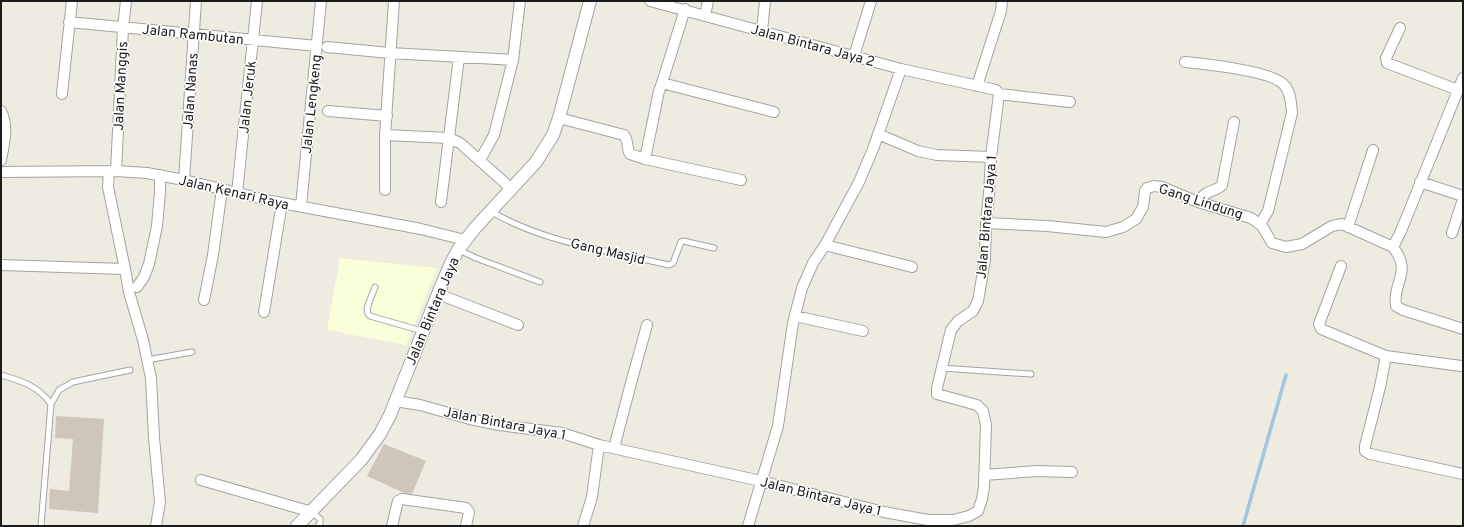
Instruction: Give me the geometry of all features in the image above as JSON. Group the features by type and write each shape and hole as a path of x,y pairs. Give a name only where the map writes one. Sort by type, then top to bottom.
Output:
{"street":[{"path":"62,94 72,1"},
{"name":"Jalan Manggis","path":"126,1 112,171 108,187 129,292 152,378 154,438 160,502 156,526"},
{"name":"Jalan Nanas","path":"184,180 196,1"},
{"name":"Jalan Jeruk","path":"238,193 257,1"},
{"name":"Jalan Lengkeng","path":"301,206 322,47 321,1"},
{"path":"385,190 385,135 394,1"},
{"path":"480,160 494,135 513,60 520,1"},
{"name":"Jalan Bintara Jaya","path":"297,526 362,460 380,434 396,401 422,332 451,263 462,245 536,162 553,135 559,118 590,1"},
{"name":"Jalan Bintara Jaya 2","path":"650,1 901,69 977,86"},
{"path":"705,16 708,1"},
{"path":"762,31 765,1"},
{"path":"854,56 871,1"},
{"path":"1002,1 1001,11 977,86 996,90 999,94 1070,102"},
{"path":"645,159 659,91 684,9"},
{"name":"Jalan Rambutan","path":"69,22 390,53 513,60"},
{"path":"1400,28 1386,58 1387,63 1458,90"},
{"path":"441,202 450,138 458,57"},
{"path":"1185,62 1223,67 1275,77 1286,86 1290,98 1292,113 1268,211 1260,224"},
{"path":"748,526 778,426 795,316 802,288 813,263 825,245 859,182 873,149 901,69"},
{"path":"1393,247 1401,231 1463,78"},
{"path":"662,83 774,112"},
{"name":"Jalan Bintara Jaya 1","path":"396,401 420,405 470,419 499,425 562,433 599,445 761,481 884,512 928,520 953,520 969,516 978,511 982,499 986,425 983,411 977,405 937,394 940,368 950,330 958,321 973,311 978,301 985,260 991,157 999,94"},
{"path":"1,111 5,119 5,136 1,160"},
{"path":"328,111 386,116"},
{"path":"559,118 624,135 627,140 627,147 630,154 645,159 741,180"},
{"path":"1198,202 1204,194 1222,185 1234,122"},
{"path":"878,134 918,151 937,155 991,157"},
{"path":"385,135 450,138 460,143 480,160 505,183 511,191"},
{"path":"1373,150 1348,227 1393,247 1399,254 1402,270 1395,300 1396,306 1403,310 1463,328"},
{"name":"Jalan Kenari Raya","path":"1,172 112,171 160,175 282,203 408,226 462,245"},
{"path":"137,286 144,277 149,264 157,226 160,175"},
{"path":"1420,182 1463,198 1452,233"},
{"name":"Gang Lindung","path":"986,223 1047,226 1106,232 1123,227 1136,219 1143,208 1145,191 1150,186 1162,187 1198,202 1247,216 1260,224 1272,243 1286,247 1302,244 1332,226 1342,224 1348,227"},
{"path":"204,300 213,254 222,189"},
{"path":"264,312 282,203"},
{"path":"825,245 912,266"},
{"path":"1,265 125,269"},
{"path":"1341,266 1319,324 1321,329 1386,356 1461,366"},
{"path":"438,294 518,324"},
{"path":"795,316 863,331"},
{"path":"614,448 647,325"},
{"path":"1386,356 1365,451 1370,454 1463,474"},
{"path":"583,526 592,496 599,445"},
{"path":"984,475 1036,471 1072,472"},
{"path":"201,480 312,512"},
{"path":"392,526 396,505 398,501 402,500 466,508 469,512 466,526"}],"lane":[{"name":"Gang Masjid","path":"491,211 507,221 558,240 670,265 673,263 681,242 683,241 714,248"},
{"path":"462,245 476,258 540,282"},
{"path":"375,287 367,308 370,316 422,332"},
{"path":"148,360 192,352"},
{"path":"940,368 1031,374"},
{"path":"41,526 51,404 60,390 73,382 130,370"},
{"path":"1,375 34,386 45,395 51,404"},
{"path":"312,512 320,519 318,526"}],"shaded area":[{"path":"340,258 437,268 406,345 327,330"}],"building":[{"path":"56,416 104,419 98,513 49,509 50,489 69,491 73,439 55,438"},
{"path":"384,444 426,461 412,494 404,493 367,476"}],"waterway":[{"path":"1243,526 1286,375"}]}
